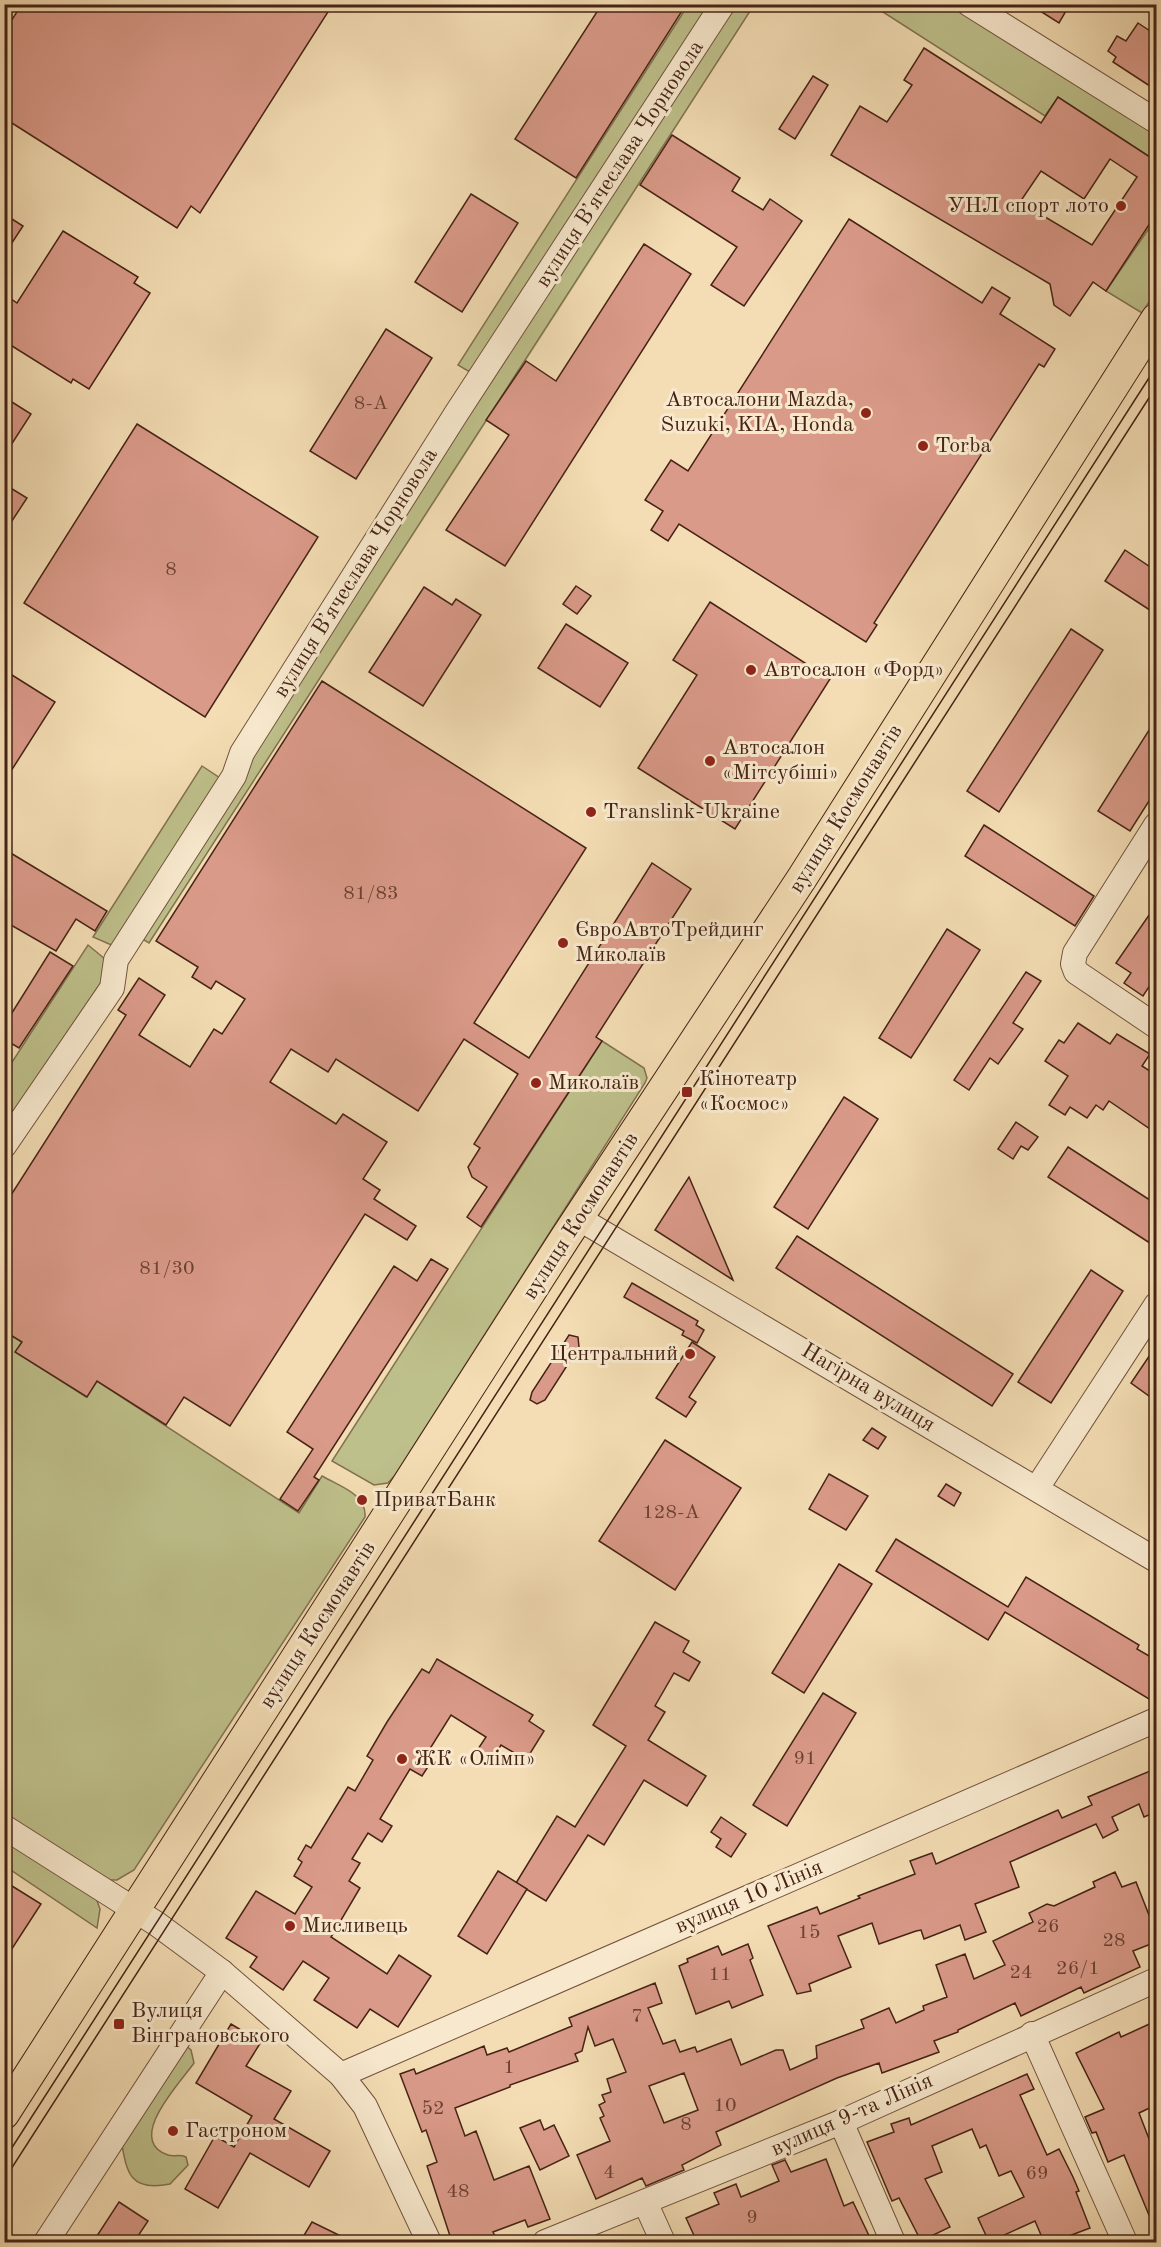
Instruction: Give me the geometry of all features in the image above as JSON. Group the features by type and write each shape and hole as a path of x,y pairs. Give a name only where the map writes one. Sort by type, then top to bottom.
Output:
{"main road":[{"name":"вулиця Космонавтів","path":"4,2114 578,1218 802,878 1156,319"}],"street":[{"name":"вулиця Вʼячеслава Чорновола","path":"4,1146 112,988 116,960 234,776 237,763 248,742 456,414 723,4"},
{"path":"969,4 1156,121"},
{"path":"1156,825 1075,953 1073,964 1076,972 1156,1026"},
{"name":"Нагірна вулиця","path":"578,1218 1156,1560"},
{"path":"1037,1488 1156,1305"},
{"name":"вулиця 10 Лінія","path":"341,2075 1156,1720"},
{"path":"4,1827 134,1912 157,1924 222,1972 341,2075 370,2115 429,2242"},
{"path":"46,2242 222,1972"},
{"name":"вулиця 9-та Лінія","path":"545,2242 841,2122 1156,1980"},
{"path":"1032,2034 1125,2242"},
{"path":"841,2122 893,2242"},
{"path":"645,2202 663,2242"}],"green space":[{"path":"688,5 711,5 474,369 468,371 458,365"},
{"path":"731,5 754,5 149,943 144,940 142,936 251,756"},
{"path":"872,5 954,5 1156,134 1156,161 1058,97 1045,116"},
{"path":"1156,218 1156,291 1142,313 1106,291"},
{"path":"202,766 220,778 116,947 93,937"},
{"path":"88,945 105,959 106,975 5,1124 5,1073"},
{"path":"602,1041 644,1068 647,1078 645,1083 395,1475 388,1483 374,1485 332,1461"},
{"path":"4,1331 22,1342 16,1352 86,1397 97,1381 299,1513 322,1476 351,1492 362,1502 364,1509 365,1517 134,1870 117,1880 105,1880 5,1817"},
{"path":"4,1834 96,1898 100,1909 97,1928 5,1866"},
{"path":"185,2045 191,2050 194,2063 160,2110 153,2124 152,2137 156,2148 168,2155 186,2157 188,2165 170,2184 157,2186 138,2183 129,2171 121,2140"}],"building":[{"path":"22,4 333,4 200,213 191,206 177,228 4,118 4,32"},
{"path":"602,4 672,4 682,11 576,178 515,139"},
{"path":"1029,4 1070,4 1059,23"},
{"path":"1138,23 1156,35 1156,90 1113,62 1116,57 1108,51 1117,36 1126,41"},
{"path":"924,48 1041,123 1058,97 1156,161 1156,214 1106,291 1093,282 1070,316 1054,305 1050,284 831,155 860,106 887,122 912,85 904,80","holes":["1110,159 1137,177 1092,245 1020,202 1041,171 1084,199"]},
{"path":"813,76 828,85 795,139 779,129"},
{"path":"672,135 740,178 732,191 763,210 770,199 802,221 744,306 711,285 737,247 640,185"},
{"path":"471,194 518,223 462,312 415,282"},
{"path":"4,214 23,226 4,255"},
{"name":"Автосалони Mazda, Suzuki, KIA, Honda","path":"849,219 982,303 992,287 1010,298 1000,314 1055,349 1044,367 1039,364 874,623 877,625 866,642 679,524 668,541 651,530 663,511 645,500 671,460 688,471"},
{"path":"63,231 138,277 134,283 150,293 89,389 73,379 71,383 4,341 4,294 17,303"},
{"path":"644,244 691,274 505,566 446,530 509,435 486,420 526,361 556,381"},
{"path":"386,329 432,358 356,479 310,451"},
{"path":"4,397 31,414 4,456"},
{"path":"137,424 318,537 205,717 24,603"},
{"path":"4,484 27,498 4,533"},
{"path":"1125,550 1156,571 1156,614 1105,581"},
{"path":"576,586 591,596 577,614 563,604"},
{"path":"424,587 452,605 456,599 481,615 423,706 369,672"},
{"path":"710,602 830,679 735,829 638,768 697,675 673,660"},
{"path":"566,624 628,663 600,707 538,668"},
{"path":"1071,629 1103,650 999,812 967,791"},
{"path":"4,670 55,702 4,782"},
{"path":"322,681 586,848 474,1023 529,1058 652,863 691,889 596,1037 602,1041 481,1227 467,1217 487,1187 472,1177 468,1167 480,1148 474,1144 518,1074 464,1039 418,1111 336,1059 328,1072 291,1049 270,1082 336,1124 343,1114 387,1142 363,1179 380,1190 374,1199 416,1226 407,1240 365,1214 230,1426 184,1397 166,1425 97,1381 87,1397 15,1352 22,1342 4,1331 4,1206 126,1015 118,1010 139,978 165,995 139,1035 190,1067 214,1029 222,1034 245,999 216,981 211,989 192,977 198,967 156,941"},
{"path":"1156,719 1156,790 1130,831 1098,811"},
{"path":"984,825 1094,896 1075,926 965,856"},
{"path":"4,849 107,911 95,931 76,919 56,951 4,921"},
{"path":"1156,905 1156,976 1143,996 1124,983 1131,973 1116,963"},
{"path":"947,929 980,950 911,1058 879,1038"},
{"path":"50,952 73,966 19,1048 4,1039 4,1013 10,1016"},
{"path":"1026,972 1041,981 1013,1023 1023,1029 998,1064 990,1058 969,1090 954,1080"},
{"path":"1078,1023 1110,1044 1117,1034 1150,1054 1142,1066 1156,1075 1156,1133 1109,1101 1103,1110 1096,1105 1087,1118 1070,1107 1065,1115 1049,1105 1068,1076 1045,1061 1059,1040 1064,1043"},
{"path":"844,1097 878,1119 808,1229 774,1207"},
{"path":"1016,1122 1038,1137 1028,1150 1021,1146 1013,1159 998,1149"},
{"path":"1068,1147 1156,1204 1156,1247 1048,1177"},
{"path":"689,1177 733,1280 655,1230"},
{"path":"797,1236 1013,1374 992,1406 776,1268"},
{"path":"431,1259 448,1269 314,1477 319,1480 298,1511 280,1499 313,1449 287,1432 394,1266 417,1281"},
{"path":"1091,1270 1123,1291 1051,1403 1018,1382"},
{"path":"632,1283 698,1321 696,1325 704,1330 697,1343 682,1335 684,1331 624,1297"},
{"path":"569,1335 578,1337 579,1347 545,1400 537,1404 530,1400 532,1392"},
{"path":"692,1342 715,1357 689,1397 696,1402 686,1417 656,1398"},
{"path":"1156,1346 1156,1401 1131,1383"},
{"path":"872,1428 886,1437 878,1449 863,1440"},
{"path":"665,1440 741,1488 675,1590 599,1541"},
{"path":"829,1474 868,1496 846,1530 809,1509"},
{"path":"946,1484 961,1493 954,1506 938,1496"},
{"path":"896,1539 1008,1607 1026,1577 1139,1645 1137,1649 1156,1660 1156,1687 1149,1699 1005,1612 988,1640 876,1571"},
{"path":"839,1564 872,1584 804,1693 772,1673"},
{"path":"655,1622 689,1641 683,1652 700,1662 689,1681 674,1673 655,1706 665,1712 648,1740 706,1776 687,1806 644,1780 604,1845 588,1835 546,1901 516,1883 557,1816 575,1827 626,1746 593,1725"},
{"path":"437,1659 533,1715 529,1721 544,1731 526,1760 501,1745 493,1758 478,1749 486,1737 451,1715 426,1755 433,1759 422,1776 410,1769 380,1819 392,1826 382,1842 368,1833 352,1859 360,1863 349,1881 360,1888 331,1937 387,1974 399,1955 431,1976 398,2027 370,2009 357,2028 314,2000 329,1978 303,1961 283,1990 250,1967 257,1957 226,1938 256,1891 295,1914 312,1887 294,1876 302,1862 298,1859 306,1845 311,1848 348,1787 355,1791 373,1760 367,1756 387,1722 422,1669 429,1673"},
{"path":"823,1693 856,1713 787,1826 753,1805"},
{"path":"1150,1771 1151,1775 1156,1772 1156,1812 1144,1817 1139,1804 1112,1817 1118,1830 1103,1838 1096,1824 1010,1862 1019,1887 975,1904 986,1932 965,1940 960,1925 924,1939 921,1930 879,1944 872,1923 838,1936 851,1967 809,1984 811,1991 797,1994 768,1926 817,1907 820,1914 860,1898 858,1896 915,1874 910,1861 932,1853 936,1864 1058,1810 1062,1818 1092,1805 1088,1797"},
{"path":"721,1817 746,1834 731,1857 716,1847 721,1839 711,1832"},
{"path":"498,1871 527,1889 487,1954 458,1936"},
{"path":"1115,1872 1122,1887 1136,1882 1149,1915 1156,1912 1156,1942 1133,1951 1140,1967 1084,1993 1081,1987 1021,2016 1015,2003 958,2032 934,2041 939,2052 882,2073 879,2063 837,2078 716,2132 721,2145 682,2165 684,2170 646,2186 642,2178 596,2199 577,2155 610,2141 600,2118 604,2116 599,2105 605,2102 602,2095 611,2092 607,2079 626,2072 613,2039 595,2046 588,2027 582,2051 575,2054 578,2061 510,2085 510,2087 455,2108 465,2136 476,2131 494,2180 529,2166 550,2219 528,2227 525,2220 493,2232 498,2242 452,2242 427,2166 437,2162 426,2130 422,2132 400,2074 414,2069 416,2074 484,2046 487,2055 507,2048 509,2052 572,2026 569,2018 655,1983 662,2003 648,2008 663,2044 675,2040 680,2052 695,2047 697,2052 731,2039 741,2065 776,2050 783,2050 790,2070 817,2058 816,2046 864,2028 861,2020 889,2008 896,2023 924,2010 923,2006 947,1997 936,1965 965,1954 974,1979 1005,1965 993,1941 1033,1922 1029,1913 1047,1904 1054,1906 1095,1887 1093,1882","holes":["684,2073 698,2110 664,2123 649,2086"]},
{"path":"4,1881 41,1904 4,1961"},
{"path":"748,1944 753,1958 750,1960 763,1995 732,2008 729,2001 696,2014 679,1966 688,1962 687,1959 718,1946 722,1955"},
{"path":"1156,2021 1156,2105 1139,2113 1156,2157 1156,2232 1124,2155 1108,2162 1096,2132 1092,2133 1085,2117 1104,2109 1076,2053 1119,2032 1121,2037"},
{"path":"231,2024 261,2042 246,2066 291,2091 274,2119 330,2151 309,2187 250,2153 218,2208 185,2189 215,2136 234,2147 252,2116 196,2083"},
{"path":"1027,2074 1034,2089 1020,2095 1047,2155 1059,2149 1079,2191 1076,2192 1090,2228 1053,2242 1044,2242 1035,2221 989,2242 978,2218 1024,2197 1011,2171 999,2176 986,2145 980,2148 972,2129 932,2146 942,2172 925,2179 950,2227 921,2241 899,2198 892,2201 867,2142 894,2132 891,2124 909,2118 911,2125"},
{"path":"540,2120 544,2130 554,2125 569,2156 540,2170 520,2128"},
{"path":"826,2159 844,2206 853,2202 872,2242 697,2242 686,2218 719,2204 714,2193 736,2184 741,2197 779,2181 772,2165 785,2160 791,2172"},
{"path":"119,2202 148,2221 134,2242 93,2242"},
{"path":"312,2222 353,2242 300,2242"}],"tram line":[{"path":"4,2160 1156,367"},
{"path":"4,2180 1156,387"}],"place":[{"name":"УНЛ спорт лото","path":"1121,206"},
{"name":"Автосалони Mazda, Suzuki, KIA, Honda","path":"866,413"},
{"name":"Torba","path":"923,446"},
{"name":"Автосалон «Форд»","path":"751,670"},
{"name":"Автосалон «Мітсубіші»","path":"710,761"},
{"name":"Translink-Ukraine","path":"591,812"},
{"name":"ЄвроАвтоТрейдинг Миколаїв","path":"563,943"},
{"name":"Миколаїв","path":"536,1083"},
{"name":"Кінотеатр «Космос»","path":"687,1092"},
{"name":"Центральний","path":"690,1354"},
{"name":"ПриватБанк","path":"362,1500"},
{"name":"ЖК «Олімп»","path":"402,1759"},
{"name":"Мисливець","path":"290,1926"},
{"name":"Вулиця Вінграновського","path":"119,2024"},
{"name":"Гастроном","path":"173,2131"}]}
